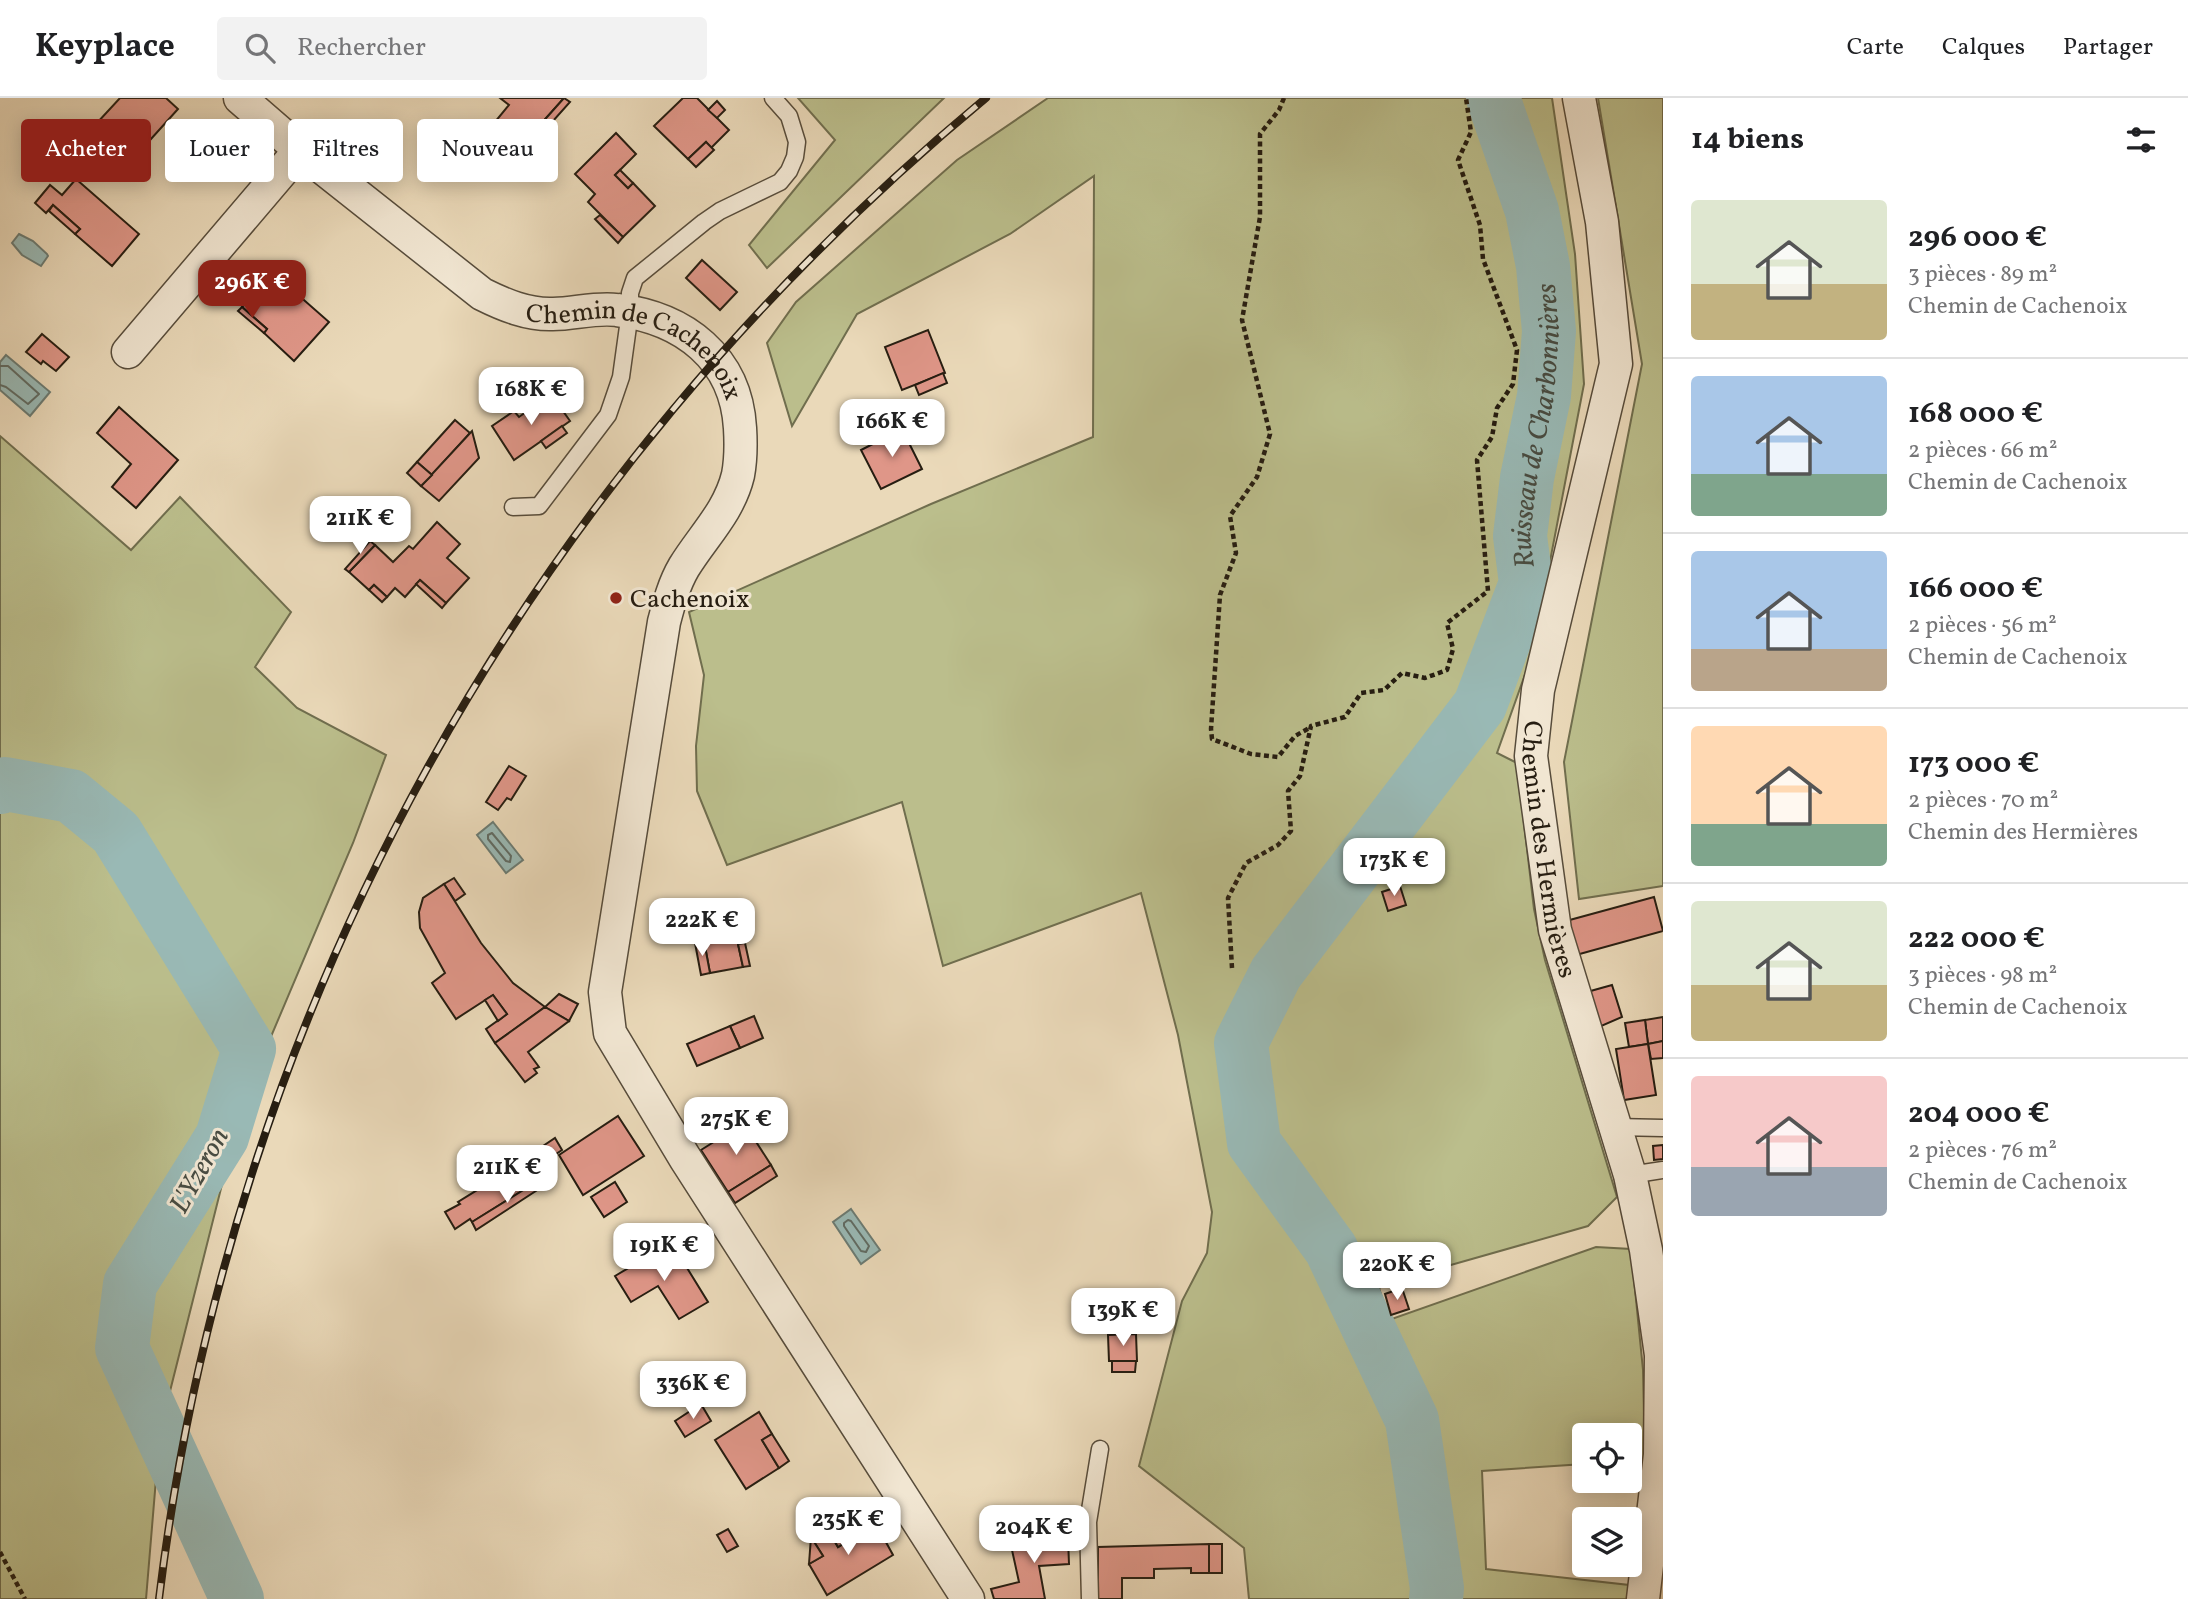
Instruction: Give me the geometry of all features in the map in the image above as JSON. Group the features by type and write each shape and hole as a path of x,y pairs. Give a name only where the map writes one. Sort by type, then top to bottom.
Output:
{"street":[{"name":"Chemin de Cachenoix","path":"240,98 288,140"},
{"name":"Chemin des Hermières","path":"1579,98 1602,222 1616,364 1538,690 1531,756 1555,930 1630,1175 1646,1250 1661,1354 1661,1455 1643,1599"},
{"path":"128,352 288,164"},
{"name":"Chemin de Cachenoix","path":"342,182 387,216 469,286 497,302 536,313 601,309 652,318 684,332 723,368 729,378 738,407 741,451 737,476 727,506 677,580 664,622 605,992 610,1033 692,1170 968,1599"}],"lane":[{"path":"513,508 539,506 608,415 621,377 630,293 635,278 704,222 720,211 772,187 789,171 797,142 789,116 773,98"},
{"path":"1615,1127 1663,1128"},
{"path":"1630,1175 1663,1170"},
{"path":"1090,1599 1088,1522 1100,1448"}],"path":[{"path":"1283,98 1279,110 1260,134 1260,217 1242,320 1270,434 1257,477 1230,516 1236,553 1220,595 1211,730 1212,739 1251,754 1278,757 1295,736 1311,726 1345,717 1361,693 1384,690 1402,673 1424,678 1447,670 1453,649 1447,623 1488,591 1477,460 1492,437 1497,408 1513,384 1517,350 1483,260 1480,225 1458,160 1472,132 1466,98"},
{"path":"1232,968 1228,898 1246,863 1278,845 1291,831 1287,792 1300,776 1311,726"},
{"path":"0,1552 25,1599"}],"green space":[{"path":"798,98 944,98 767,268 749,245 835,140"},
{"path":"1048,98 1552,98 1575,254 1584,384 1532,655 1497,753 1517,763 1534,909 1545,960 1617,1197 1588,1226 1391,1282 1379,1288 1389,1320 1596,1247 1631,1249 1643,1370 1645,1460 1642,1460 1642,1423 1572,1423 1572,1465 1482,1471 1486,1569 1629,1585 1629,1599 1249,1599 1244,1548 1139,1466 1182,1301 1207,1253 1212,1212 1178,1035 1141,893 943,966 902,802 727,865 697,791 696,746 704,675 689,612 931,504 1093,437 1094,176 1010,234 857,314 792,426 767,343 796,302 957,160"},
{"path":"1598,98 1663,98 1663,886 1579,899 1564,762 1642,364"},
{"path":"0,436 131,550 180,497 291,612 255,667 297,708 386,755 353,843 242,1105 160,1431 146,1599 0,1599"}],"water":[{"path":"19,234 33,241 47,254 41,266 22,255 12,243"},
{"path":"6,355 50,392 30,416 0,390 0,362"},
{"path":"493,822 523,860 506,873 477,835"},
{"path":"851,1209 880,1250 861,1264 833,1222"}],"building":[{"path":"120,98 166,98 178,109 169,119 165,119 165,123 151,139 151,119 101,119"},
{"path":"500,98 564,98 545,119 497,119 509,105"},
{"path":"564,98 570,102 555,119 545,119"},
{"path":"683,98 697,98 729,130 711,148 706,142 688,159 654,126"},
{"path":"717,101 725,110 717,118 708,110"},
{"path":"616,133 636,154 615,175 628,188 633,183 655,206 623,237 588,202 595,194 575,174"},
{"path":"706,142 714,150 696,167 688,159"},
{"path":"620,170 633,183 628,188 615,175"},
{"path":"73,182 79,182 139,234 112,266 75,234 80,229 53,205 46,213 35,203 50,185 62,195"},
{"path":"53,205 80,229 75,234 49,211"},
{"path":"600,215 623,237 618,243 595,219"},
{"path":"702,260 737,292 720,310 686,278"},
{"path":"272,272 329,322 294,361 264,333 267,329 242,307"},
{"path":"242,307 267,329 264,333 238,311"},
{"path":"928,330 945,373 902,390 885,347"},
{"path":"42,334 69,357 56,371 43,361 41,364 26,352"},
{"path":"943,373 947,383 919,395 915,385"},
{"path":"551,394 570,421 514,460 492,426 514,411 519,417"},
{"path":"119,407 178,460 136,508 112,487 131,464 97,433"},
{"path":"455,420 470,433 432,475 417,462"},
{"path":"562,426 567,433 546,448 541,441"},
{"path":"902,429 922,469 881,489 861,450"},
{"path":"472,431 479,458 439,501 421,486"},
{"path":"417,462 432,475 421,486 407,473"},
{"path":"437,522 460,544 447,558 469,578 446,603 420,580 405,597 395,588 387,597 374,585 369,590 349,572 375,545 393,562 409,546 413,549"},
{"path":"370,541 375,545 349,572 345,569"},
{"path":"420,580 446,603 442,608 416,584"},
{"path":"374,585 387,597 382,602 369,590"},
{"path":"509,766 526,776 511,800 507,798 498,810 486,802"},
{"path":"454,878 465,894 455,901 444,884"},
{"path":"444,884 481,943 513,983 545,1007 495,1043 486,1029 507,1014 493,995 456,1019 432,983 445,973 420,928 419,912 423,898"},
{"path":"1400,886 1406,905 1388,911 1382,892"},
{"path":"1654,897 1663,931 1576,955 1566,921"},
{"path":"738,908 745,943 738,944 743,967 710,973 704,941 695,943 690,918"},
{"path":"704,941 710,973 701,975 695,943"},
{"path":"745,943 750,966 743,967 738,944"},
{"path":"1612,985 1622,1017 1599,1027 1587,992"},
{"path":"559,994 578,1004 569,1021 545,1007"},
{"path":"493,995 507,1014 498,1021 485,1000"},
{"path":"545,1007 569,1021 528,1052 539,1067 534,1069 537,1073 525,1082 495,1043"},
{"path":"754,1016 763,1038 740,1048 730,1026"},
{"path":"1663,1017 1663,1041 1648,1044 1645,1020"},
{"path":"1645,1020 1648,1044 1629,1047 1625,1023"},
{"path":"730,1026 740,1048 697,1066 687,1044"},
{"path":"1663,1041 1663,1058 1651,1059 1648,1044"},
{"path":"1648,1044 1656,1095 1624,1100 1616,1049"},
{"path":"618,1116 644,1156 583,1195 559,1155"},
{"path":"744,1123 771,1165 728,1192 701,1150"},
{"path":"555,1138 562,1150 550,1158 543,1146"},
{"path":"1663,1145 1663,1159 1654,1160 1653,1146"},
{"path":"529,1158 541,1179 472,1222 470,1219 455,1229 445,1212"},
{"path":"771,1165 777,1176 735,1203 728,1192"},
{"path":"541,1179 545,1185 476,1230 472,1222"},
{"path":"615,1182 627,1202 604,1217 591,1197"},
{"path":"676,1250 708,1302 679,1319 658,1286 631,1302 615,1276 647,1257 651,1265"},
{"path":"1402,1288 1409,1309 1391,1315 1385,1294"},
{"path":"1136,1334 1137,1361 1109,1361 1108,1335"},
{"path":"1112,1361 1136,1361 1135,1372 1112,1372"},
{"path":"701,1404 711,1421 685,1437 675,1421"},
{"path":"759,1412 772,1434 762,1440 779,1468 746,1489 715,1440"},
{"path":"772,1434 789,1461 779,1468 762,1440"},
{"path":"876,1524 893,1555 827,1595 809,1564 823,1556 811,1537 827,1528 838,1547"},
{"path":"827,1528 851,1539 838,1547"},
{"path":"728,1529 738,1546 727,1552 717,1535"},
{"path":"1033,1530 1055,1530 1055,1539 1068,1538 1069,1564 1039,1566 1045,1599 994,1599 991,1589 1019,1582 1010,1541 1033,1539"},
{"path":"811,1537 823,1556 809,1564"},
{"path":"1209,1544 1222,1544 1222,1573 1209,1573"},
{"path":"1209,1544 1209,1573 1191,1573 1191,1568 1154,1569 1154,1578 1122,1578 1122,1599 1098,1599 1098,1547"}],"waterway":[{"name":"Ruisseau de Charbonnières","path":"1436,1599 1437,1588 1412,1420 1331,1249 1254,1143 1241,1043 1276,973 1480,705 1526,583 1520,536 1527,478 1544,396 1549,331 1543,266 1532,211 1493,98"},
{"name":"L'Yzeron","path":"0,787 5,784 71,796 116,833 249,1049 222,1137 130,1284 122,1348 237,1599"}],"railway":[{"path":"159,1599 196,1380 254,1167 331,963 427,769 541,584 673,410 821,248 986,98"}],"place":[{"name":"Cachenoix","path":"616,598"}]}
